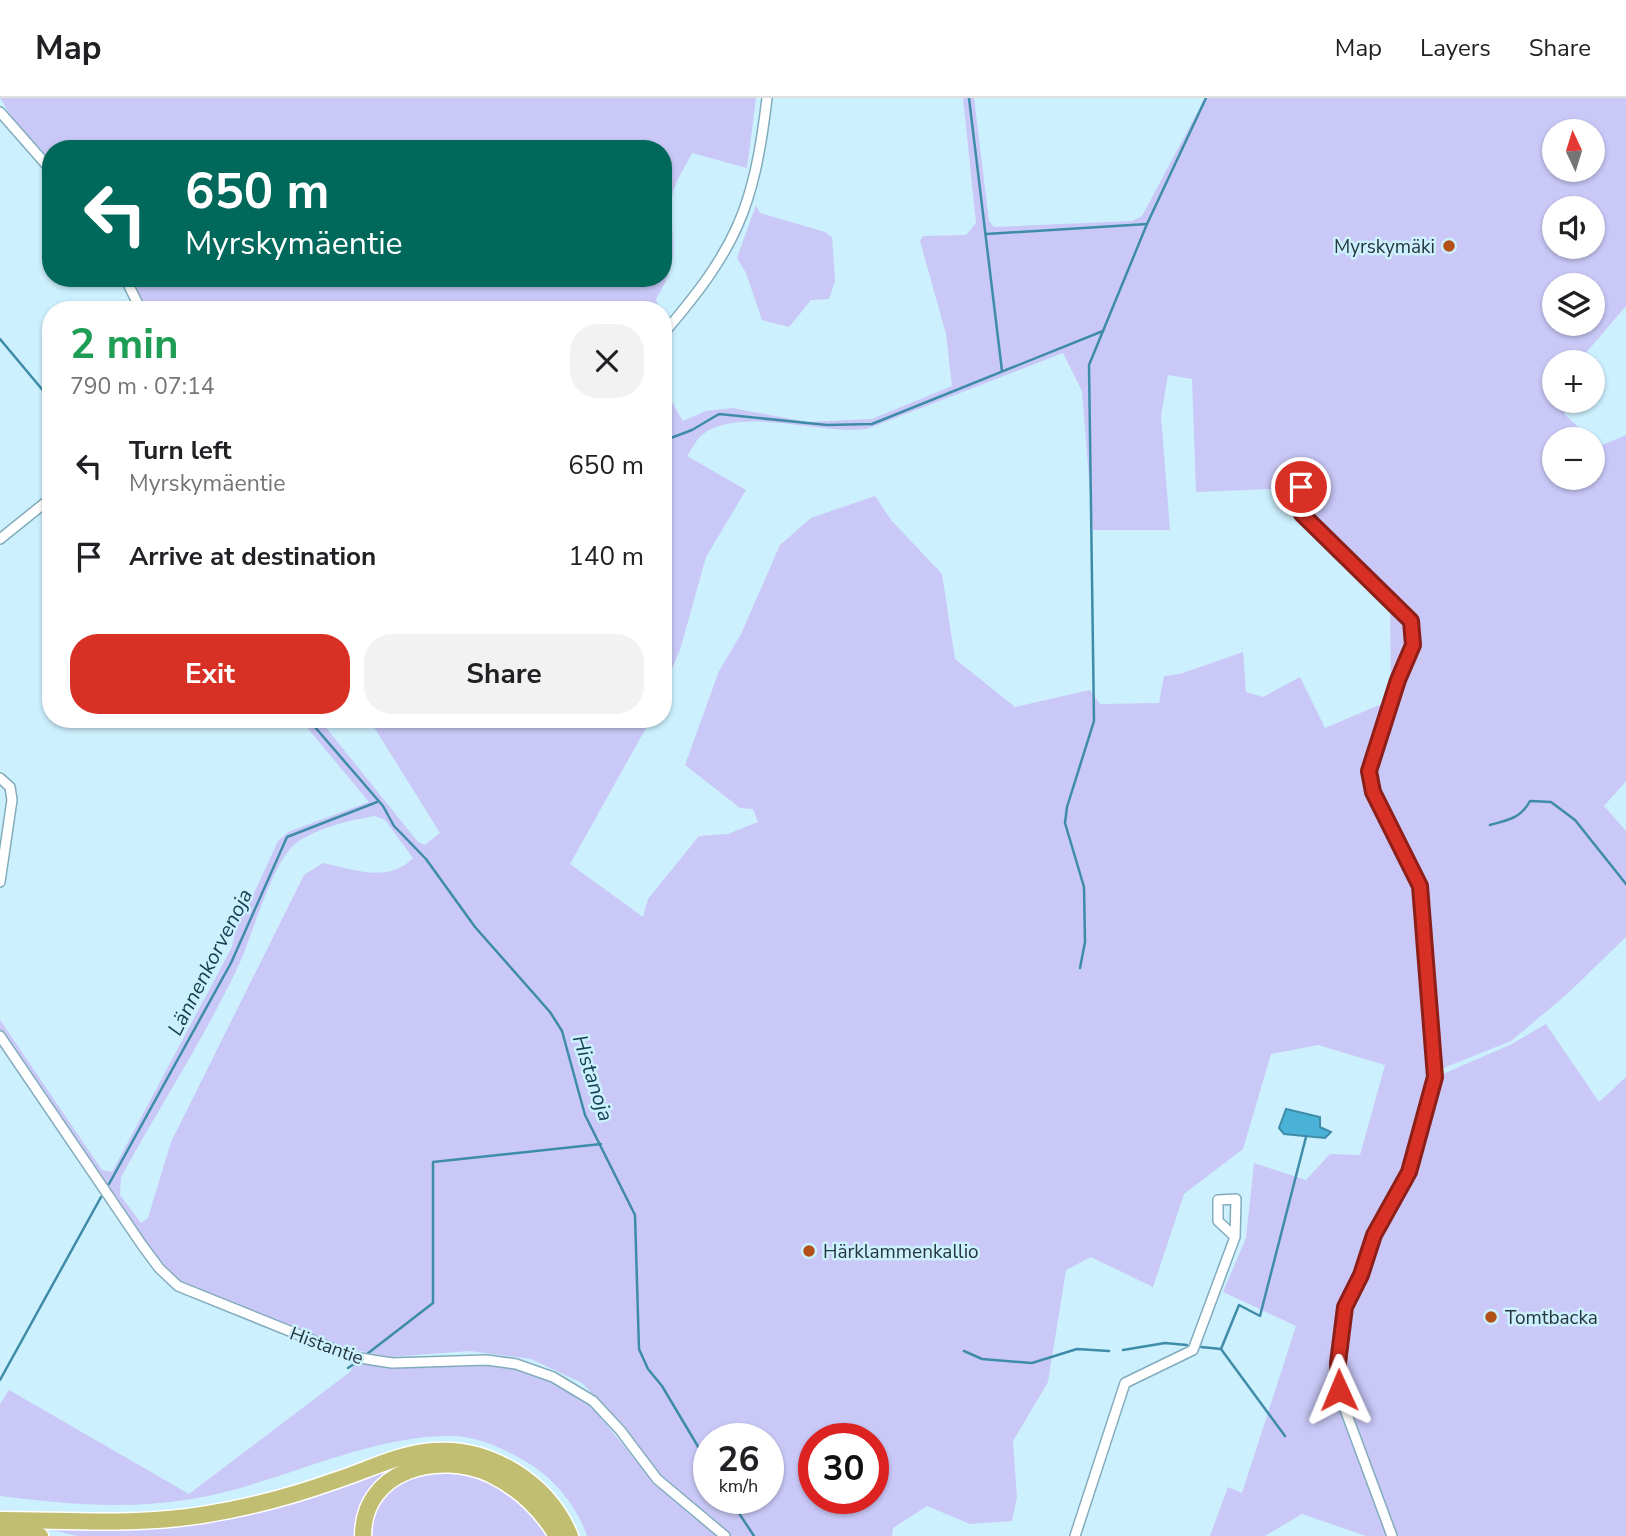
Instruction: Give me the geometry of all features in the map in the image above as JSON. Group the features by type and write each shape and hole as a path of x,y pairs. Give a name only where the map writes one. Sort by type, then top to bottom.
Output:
{"highway":[{"path":"0,1520 76,1523 207,1515 276,1499 404,1456 433,1451 456,1451 500,1464 536,1487 551,1504 570,1536"},
{"path":"363,1536 370,1504 392,1477 407,1469 445,1464 489,1474 513,1488 544,1514 557,1536"},
{"path":"0,1528 40,1536"}],"street":[{"path":"672,323 718,264 744,215 758,169 767,98"},
{"path":"0,112 42,160"},
{"path":"1301,487 1302,514 1411,621 1413,645 1398,680 1369,771 1373,792 1420,886 1435,1077 1409,1172 1374,1235 1361,1275 1347,1300 1338,1363 1343,1404 1392,1536"},
{"path":"0,539 42,505"},
{"path":"0,778 10,787 12,800 0,882"},
{"name":"Histantie","path":"0,1035 142,1245 159,1268 178,1286 354,1357 392,1363 487,1360 516,1364 554,1377 593,1401 620,1430 657,1479 725,1536"},
{"path":"1074,1536 1125,1383 1193,1350 1236,1237"}],"shaded area":[{"path":"0,98 756,98 747,168 692,153 677,181 672,198 672,140 42,140 42,151 18,127"},
{"path":"963,98 974,98 989,221 994,227 1132,221 1142,216 1205,98 1626,98 1626,306 1605,330 1605,273 1542,273 1542,336 1600,336 1588,350 1542,350 1542,413 1564,413 1579,427 1542,427 1542,490 1605,490 1605,444 1626,435 1626,781 1604,806 1626,831 1626,937 1566,995 1511,1041 1436,1071 1436,1077 1512,1044 1546,1024 1599,1102 1626,1077 1626,1536 1366,1536 1302,1514 1265,1536 1210,1536 1228,1487 1242,1493 1296,1326 1223,1292 1246,1238 1254,1163 1306,1180 1330,1154 1360,1155 1385,1065 1318,1045 1271,1054 1243,1149 1184,1194 1153,1287 1091,1257 1066,1270 1048,1382 1013,1441 1017,1497 1012,1521 970,1524 927,1506 893,1528 892,1536 731,1536 708,1514 784,1514 784,1423 693,1423 693,1503 664,1481 624,1426 582,1383 531,1359 470,1351 390,1357 332,1345 186,1286 162,1266 142,1239 0,1032 0,1020 102,1170 112,1172 232,947 239,913 254,893 278,841 288,832 369,802 307,728 326,728 418,842 425,845 440,833 375,728 646,728 570,864 643,917 648,899 699,836 728,834 758,822 753,809 740,808 685,765 719,671 741,634 780,545 811,518 875,496 891,520 942,574 955,659 1015,707 1090,690 1100,704 1159,703 1164,676 1180,674 1243,652 1246,692 1263,697 1300,677 1325,728 1391,700 1390,601 1302,514 1301,488 1196,492 1192,379 1168,375 1161,416 1170,530 1093,530 1082,391 1063,353 867,429 848,430 758,421 718,426 702,435 687,456 746,490 706,557 680,650 672,668 672,402 683,421 706,411 732,408 807,422 872,419 952,386 946,334 920,241 923,236 966,235 976,223","holes":["375,816 385,820 413,858 393,871 381,873 323,863 304,875 171,1142 148,1218 141,1223 120,1195 121,1177 224,995 243,956 270,884 286,854 303,838 323,829"]},
{"path":"756,205 760,213 825,232 832,237 835,281 829,299 811,300 789,327 762,320 746,273 737,258"},
{"path":"136,287 663,287 657,301 142,301"},
{"path":"1286,1109 1320,1117 1320,1127 1331,1132 1325,1138 1284,1134 1279,1128"},
{"path":"355,1362 375,1366 480,1365 514,1368 551,1381 591,1406 657,1486 718,1536 587,1536 571,1505 556,1485 538,1469 493,1445 454,1436 388,1443 255,1483 191,1499 96,1505 0,1496 0,1404 9,1390 189,1494 350,1372"},
{"path":"397,1462 499,1474 400,1468 359,1536 78,1536 34,1526 141,1525"},
{"path":"464,1469 514,1492 551,1536 367,1536 374,1505 412,1471"}],"waterway":[{"path":"969,98 1002,371"},
{"path":"1080,968 1085,942 1084,887 1065,823 1067,807 1094,721 1089,365 1147,224 1206,98"},
{"path":"986,234 1147,224"},
{"path":"672,438 692,430 719,414 827,425 872,424 1103,331"},
{"name":"Histanoja","path":"0,339 42,389"},
{"name":"Histanoja","path":"316,728 383,806 394,826 426,859 475,927 550,1012 562,1031 585,1115 635,1215 639,1349 648,1369 662,1386 693,1438"},
{"path":"1490,825 1518,815 1530,801 1551,802 1575,820 1626,884"},
{"name":"Lännenkorvenoja","path":"109,1184 231,963 287,837 377,802"},
{"path":"1201,1347 1221,1349 1239,1305 1260,1316 1306,1137"},
{"path":"367,1354 433,1303 433,1162 601,1144"},
{"name":"Lännenkorvenoja","path":"0,1380 101,1197"},
{"path":"1123,1350 1165,1343 1187,1345"},
{"path":"964,1351 982,1359 1032,1363 1077,1349 1109,1351"},
{"path":"1221,1349 1285,1436"},
{"path":"348,1368 354,1364"},
{"name":"Histanoja","path":"740,1514 754,1536"}],"place":[{"name":"Myrskymäki","path":"1449,246"},
{"name":"Härklammenkallio","path":"809,1251"},
{"name":"Tomtbacka","path":"1491,1317"}],"route":[{"path":"1301,487 1302,514 1411,621 1413,645 1398,680 1369,771 1373,792 1420,886 1436,1071 1409,1172 1374,1235 1361,1275 1347,1300 1341,1326 1339,1390"}]}
